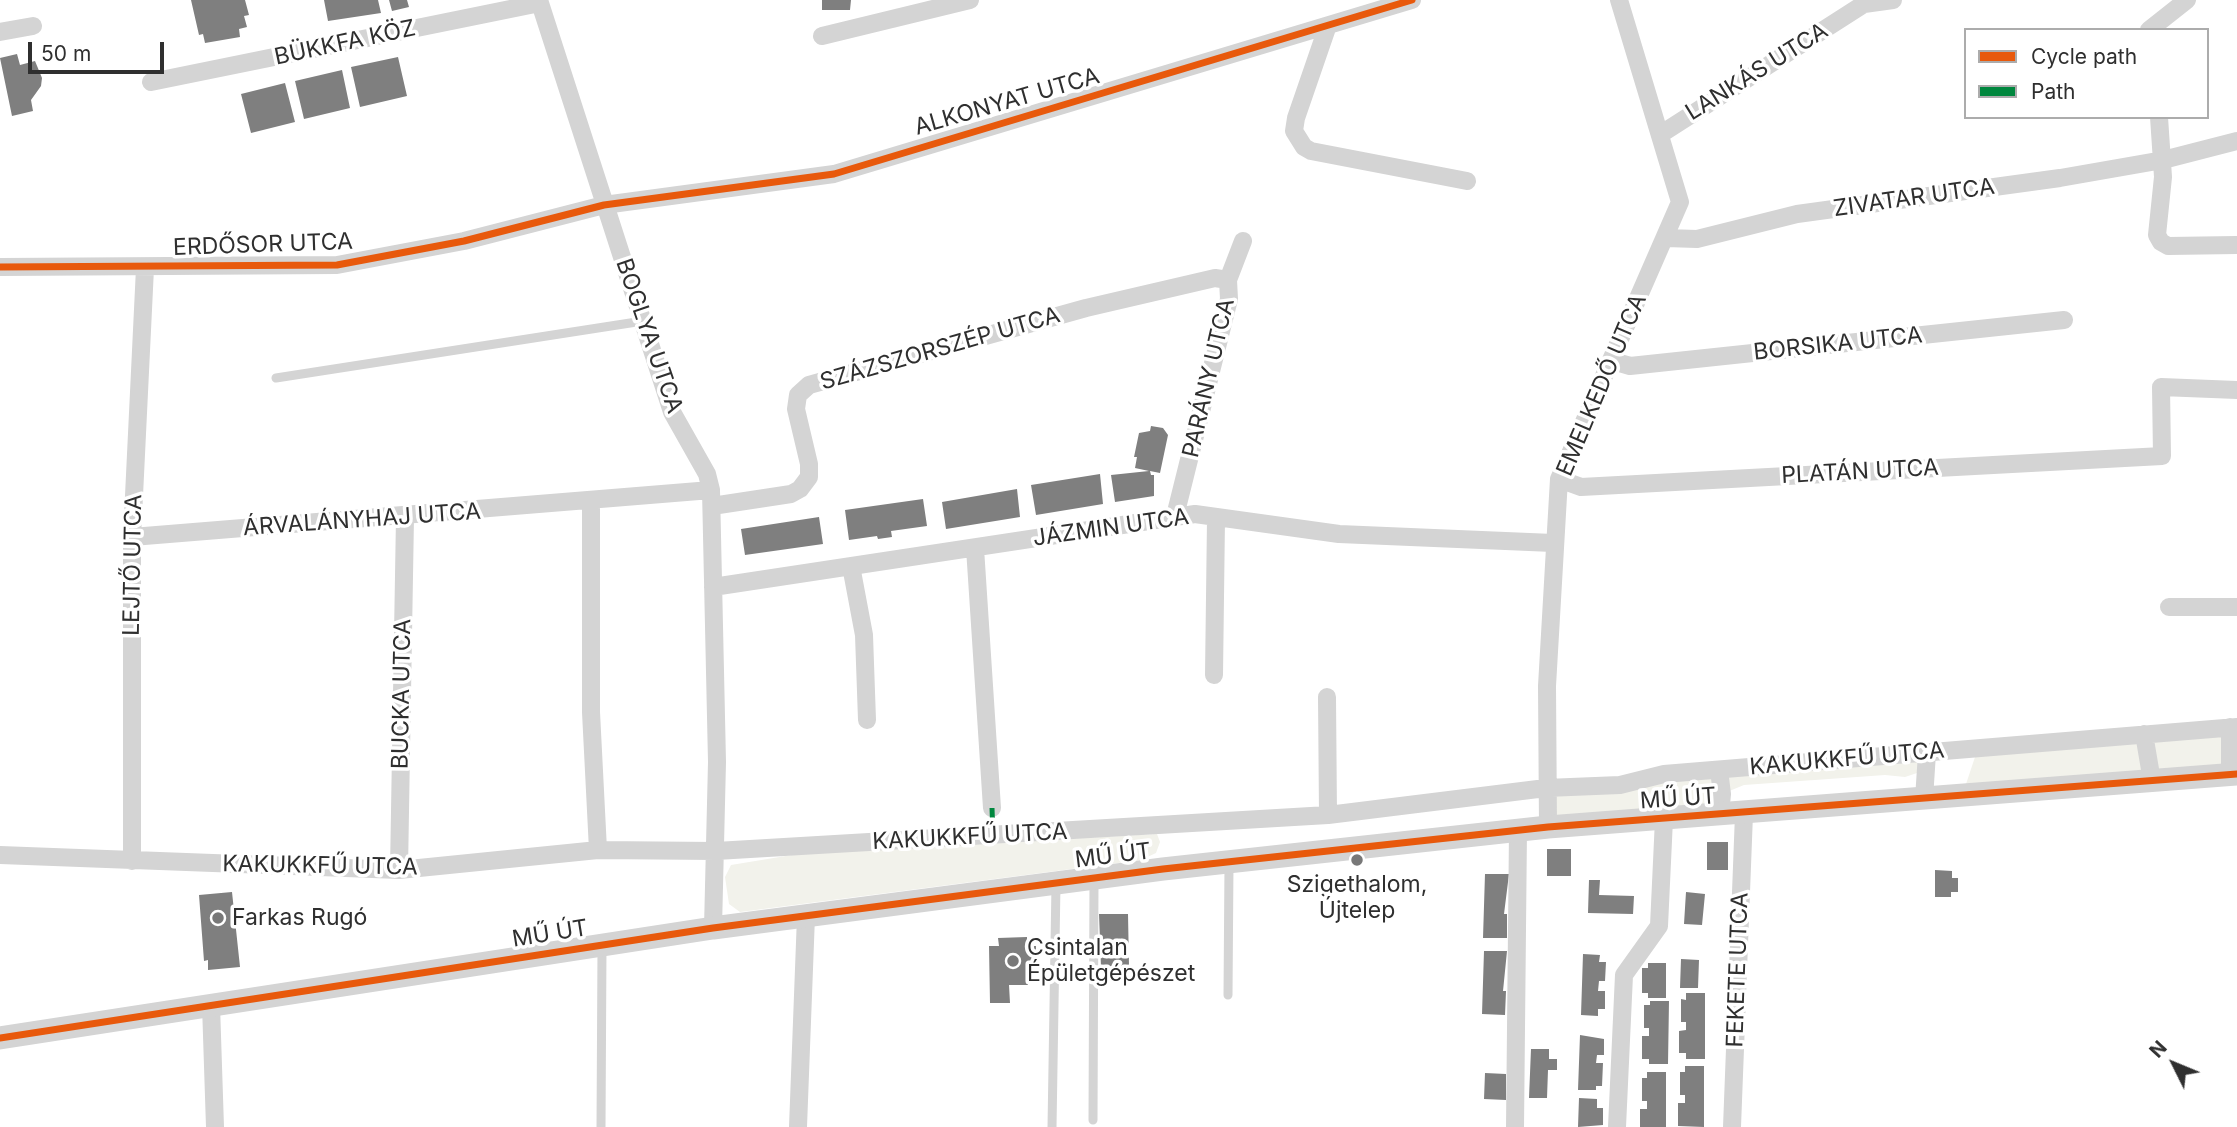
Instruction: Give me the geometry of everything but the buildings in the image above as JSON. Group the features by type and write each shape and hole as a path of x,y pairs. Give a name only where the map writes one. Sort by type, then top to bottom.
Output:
{"street":[{"path":"822,36 971,0"},
{"name":"ALKONYAT UTCA","path":"604,205 834,174 1327,28 1412,0"},
{"name":"EMELKEDŐ UTCA","path":"1548,827 1546,788 1553,543 1559,479 1666,238 1679,202 1661,134 1619,0"},
{"name":"LANKÁS UTCA","path":"1661,134 1864,4 1893,0"},
{"path":"2152,28 2187,0"},
{"name":"BÜKKFA KÖZ","path":"151,82 539,1"},
{"name":"BOGLYA UTCA","path":"539,1 672,412 707,474 712,498 716,852 713,928"},
{"path":"0,32 33,26"},
{"path":"1327,28 1296,118 1297,141 1311,151 1467,181"},
{"path":"2159,119 2163,160 2157,235 2161,242 2168,246 2237,244"},
{"name":"ZIVATAR UTCA","path":"1666,238 1697,239 1797,214 2163,160 2237,141"},
{"name":"ERDŐSOR UTCA","path":"0,267 337,265 464,241 604,205"},
{"name":"PARÁNY UTCA","path":"1175,516 1229,299 1228,280 1243,241"},
{"name":"LEJTŐ UTCA","path":"132,861 132,537 145,268"},
{"name":"SZÁZSZORSZÉP UTCA","path":"712,498 791,495 800,489 809,477 809,464 796,409 798,395 809,385 1086,308 1215,278 1228,280"},
{"name":"BORSIKA UTCA","path":"1613,360 1630,366 2064,320"},
{"name":"PLATÁN UTCA","path":"1559,479 1581,487 2162,456 2161,387 2237,390"},
{"name":"ÁRVALÁNYHAJ UTCA","path":"132,537 591,501 712,498"},
{"path":"591,501 591,712 598,850"},
{"name":"JÁZMIN UTCA","path":"713,586 1195,514 1339,534 1553,543"},
{"name":"BUCKA UTCA","path":"399,870 405,517"},
{"path":"1214,675 1216,519"},
{"path":"975,548 992,807"},
{"path":"851,566 864,635 867,720"},
{"path":"2169,607 2237,607"},
{"path":"1327,697 1328,815"},
{"name":"KAKUKKFŰ UTCA","path":"0,855 399,870 598,850 716,852 1328,815 1546,788 1620,785 1664,774 2233,727 2234,774"},
{"path":"2144,734 2152,781"},
{"path":"1924,799 1927,752"},
{"path":"1719,770 1722,794 1720,815"},
{"name":"MŰ ÚT","path":"0,1038 713,928 1229,862 1548,827 1744,814 2234,774"},
{"name":"FEKETE UTCA","path":"1732,1127 1744,814"},
{"path":"1616,1127 1623,975 1659,926 1664,819"},
{"path":"1515,1127 1518,830"},
{"path":"798,1127 806,916"},
{"path":"211,1005 215,1127"}],"lane":[{"path":"276,379 643,321"},
{"path":"1228,995 1229,862"},
{"path":"1093,1120 1094,878"},
{"path":"1052,1127 1056,883"},
{"path":"601,1127 602,946"}],"shaded area":[{"path":"2237,727 2237,774 1962,796 1975,757"},
{"path":"1920,753 1920,772 1905,777 1885,775 1744,785 1722,794 1717,803 1548,827 1546,788"},
{"path":"1157,834 1160,842 1156,853 1141,860 740,912 729,904 725,877 731,865 804,853"}],"marked path":[{"path":"992,808 993,836"}],"cycle path":[{"path":"0,267 337,265 464,241 604,205 834,174 1412,0"},
{"path":"0,1038 713,928 1163,869 1548,827 2237,774"}],"place":[{"name":"Szigethalom, Újtelep","path":"1357,860"},
{"name":"Farkas Rugó","path":"218,918"},
{"name":"Csintalan Épületgépészet","path":"1013,961"}]}
